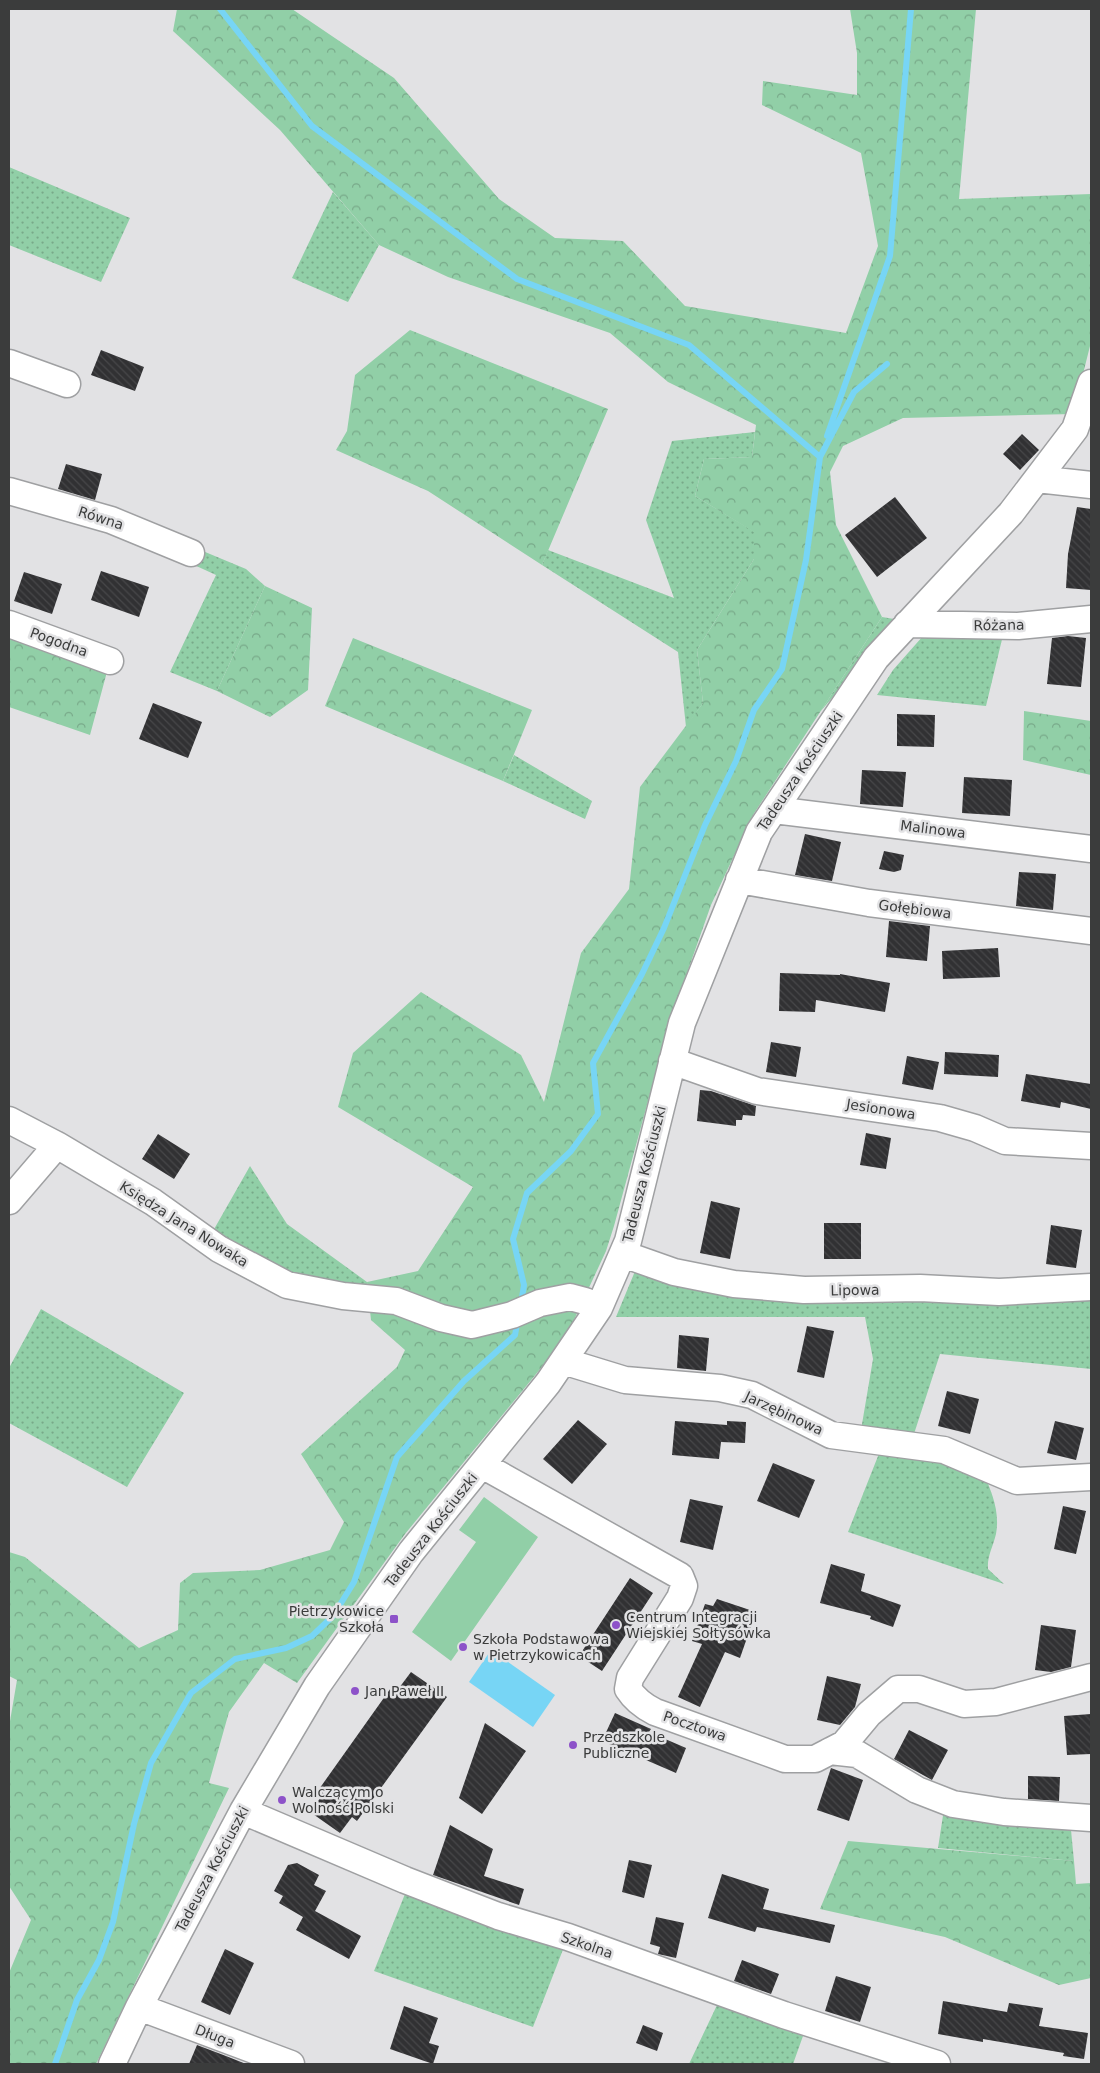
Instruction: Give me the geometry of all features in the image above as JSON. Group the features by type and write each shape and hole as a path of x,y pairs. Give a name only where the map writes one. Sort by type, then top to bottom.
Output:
{"street":[{"path":"9,363 67,384"},
{"name":"Tadeusza Kościuszki","path":"112,2064 138,2007 243,1810 316,1686 411,1552 548,1383 599,1308 628,1241 682,1023 759,832 876,658 1011,513 1075,429 1091,383"},
{"path":"1037,479 1091,485"},
{"name":"Równa","path":"9,491 111,520 191,553"},
{"name":"Różana","path":"907,624 1018,626 1091,619"},
{"name":"Pogodna","path":"9,624 110,661"},
{"name":"Malinowa","path":"774,810 1091,849"},
{"name":"Gołębiowa","path":"740,880 869,903 1091,931"},
{"name":"Jesionowa","path":"672,1061 757,1091 940,1118 975,1128 1005,1141 1091,1146"},
{"name":"Księdza Jana Nowaka","path":"9,1120 57,1145 153,1202 219,1249 287,1285 343,1296 396,1301 441,1318 472,1326 570,1297 585,1301 599,1308"},
{"path":"9,1201 57,1145"},
{"name":"Lipowa","path":"623,1254 674,1272 734,1284 804,1290 920,1288 999,1292 1091,1287"},
{"name":"Jarzębinowa","path":"563,1361 625,1380 720,1388 752,1395 831,1435 944,1450 1017,1481 1091,1477"},
{"name":"Pocztowa","path":"482,1465 680,1576 684,1586 680,1598 630,1678 628,1689 632,1697 643,1706 785,1759 815,1759 844,1744 869,1714 898,1689 919,1688 964,1704 996,1702 1091,1677"},
{"path":"830,1751 857,1754 917,1790 953,1804 1004,1812 1091,1818"},
{"name":"Szkolna","path":"243,1810 405,1880 498,1916 568,1937 784,2015 936,2064"},
{"name":"Długa","path":"138,2007 291,2064"}],"green space":[{"path":"177,9 292,9 394,78 499,199 555,238 623,241 685,306 846,333 878,246 861,153 762,105 763,81 857,95 857,53 850,9 976,9 959,199 1091,194 1091,342 1073,414 903,418 843,446 830,472 836,525 882,617 753,815 711,905 669,1024 606,1251 573,1322 550,1357 405,1534 297,1683 264,1663 229,1712 209,1783 229,1788 96,2064 9,2064 9,1973 31,1920 9,1886 9,1727 17,1680 9,1676 9,1552 25,1557 139,1648 178,1630 180,1583 193,1573 260,1570 330,1550 344,1522 301,1454 397,1367 405,1350 371,1320 367,1282 418,1271 473,1187 338,1107 353,1053 421,992 521,1055 544,1102 581,953 629,889 640,787 703,703 697,650 754,559 754,532 695,496 704,459 752,457 756,425 668,382 610,333 448,277 379,245 280,130 173,31"},
{"path":"9,167 130,218 101,282 9,245"},
{"path":"333,192 379,245 348,302 292,278"},
{"path":"410,330 608,409 542,565 428,491 336,450 347,431 355,375"},
{"path":"755,432 752,457 704,459 695,496 755,532 754,559 697,650 703,703 686,727 678,652 542,565 548,550 674,598 646,520 672,441"},
{"path":"198,549 246,569 265,586 217,691 170,672 216,575 192,564"},
{"path":"265,586 312,608 308,690 270,717 217,691"},
{"path":"882,617 894,619 856,670 820,712"},
{"path":"9,631 108,668 90,735 9,707"},
{"path":"1004,631 986,706 877,695 893,670 923,636"},
{"path":"353,638 532,710 503,781 325,706"},
{"path":"1024,711 1091,721 1091,775 1023,760"},
{"path":"514,755 592,801 585,819 503,781"},
{"path":"250,1166 287,1224 367,1282 368,1293 296,1279 213,1231"},
{"path":"638,1264 668,1276 1091,1290 1091,1369 940,1354 912,1440 861,1430 873,1359 865,1317 616,1317"},
{"path":"41,1309 184,1393 127,1487 9,1423 9,1368"},
{"path":"882,1446 983,1472 992,1495 997,1518 996,1534 989,1556 988,1569 1004,1584 848,1532"},
{"path":"484,1497 538,1537 451,1661 412,1632 476,1542 459,1530"},
{"path":"944,1809 1070,1820 1074,1861 938,1848"},
{"path":"848,1841 1074,1861 1076,1884 1091,1883 1091,1978 1059,1985 945,1937 820,1909"},
{"path":"407,1889 564,1947 533,2027 374,1971"},
{"path":"718,2003 803,2036 793,2064 689,2064"}],"water":[{"path":"491,1650 555,1695 533,1727 469,1682"}],"building":[{"path":"101,350 144,367 135,391 91,375"},
{"path":"1022,434 1039,450 1020,470 1003,454"},
{"path":"66,464 102,474 95,500 58,489"},
{"path":"895,497 927,538 877,577 845,535"},
{"path":"1077,507 1091,509 1091,590 1066,588 1068,554"},
{"path":"101,571 149,587 139,617 91,600"},
{"path":"24,572 62,584 52,614 14,601"},
{"path":"1068,636 1086,638 1081,687 1047,684 1052,638"},
{"path":"153,703 202,722 188,758 139,739"},
{"path":"897,714 935,715 934,747 897,746"},
{"path":"862,770 906,772 903,807 860,804"},
{"path":"964,777 1012,780 1010,816 962,813"},
{"path":"805,834 841,842 832,881 795,875"},
{"path":"884,851 904,855 901,870 894,872 879,869"},
{"path":"1019,872 1056,874 1053,910 1016,906"},
{"path":"889,921 930,926 927,961 886,957"},
{"path":"998,948 1000,977 943,979 942,951"},
{"path":"780,973 840,974 890,983 885,1012 816,1000 815,1012 779,1011"},
{"path":"771,1042 801,1047 796,1077 766,1072"},
{"path":"945,1052 999,1055 998,1077 944,1074"},
{"path":"907,1056 939,1062 933,1090 902,1084"},
{"path":"1026,1074 1091,1084 1091,1109 1061,1102 1060,1108 1021,1101"},
{"path":"700,1090 711,1091 756,1106 755,1116 743,1115 742,1120 736,1120 736,1126 697,1121"},
{"path":"866,1133 891,1138 886,1169 860,1165"},
{"path":"158,1134 190,1154 174,1179 142,1159"},
{"path":"711,1201 740,1208 730,1259 700,1253"},
{"path":"824,1223 861,1223 861,1259 824,1259"},
{"path":"1051,1225 1082,1230 1076,1268 1046,1264"},
{"path":"807,1326 834,1331 824,1378 797,1372"},
{"path":"679,1335 709,1338 706,1371 677,1368"},
{"path":"947,1391 979,1399 970,1434 938,1426"},
{"path":"578,1420 607,1444 572,1484 543,1459"},
{"path":"675,1421 727,1425 727,1421 746,1422 745,1443 721,1442 719,1459 672,1455"},
{"path":"1055,1421 1084,1428 1076,1460 1047,1453"},
{"path":"773,1463 815,1480 799,1518 757,1501"},
{"path":"690,1499 723,1506 713,1550 680,1542"},
{"path":"1063,1506 1086,1511 1076,1554 1054,1549"},
{"path":"831,1564 865,1574 861,1591 901,1605 893,1627 870,1619 871,1616 820,1603"},
{"name":"Centrum Integracji Wiejskiej Sołtysówka","path":"630,1578 653,1593 602,1671 579,1656"},
{"path":"717,1599 756,1612 740,1658 725,1652 700,1707 678,1697 702,1644 692,1641 705,1604 713,1606"},
{"path":"1041,1625 1076,1630 1071,1667 1051,1672 1035,1670"},
{"path":"411,1672 447,1697 357,1821 352,1817 340,1833 310,1812 321,1797 317,1792 393,1685 399,1688"},
{"path":"827,1676 861,1684 855,1707 840,1725 817,1720"},
{"path":"615,1713 651,1729 649,1732 686,1748 676,1773 602,1741"},
{"path":"1091,1714 1091,1754 1067,1755 1064,1716"},
{"path":"485,1723 526,1751 482,1814 459,1798"},
{"path":"909,1730 948,1750 932,1780 894,1759"},
{"path":"831,1768 863,1780 849,1821 817,1810"},
{"path":"1028,1776 1060,1777 1059,1801 1028,1799"},
{"path":"450,1825 493,1849 484,1876 524,1889 519,1905 433,1875"},
{"path":"629,1860 652,1865 644,1898 622,1892"},
{"path":"297,1863 319,1875 314,1885 326,1891 315,1911 361,1936 349,1959 296,1930 303,1917 279,1903 283,1896 274,1891 288,1865"},
{"path":"722,1874 769,1889 763,1909 835,1925 830,1943 757,1927 755,1932 708,1918"},
{"path":"656,1917 684,1923 676,1958 658,1954 660,1947 650,1944"},
{"path":"225,1949 254,1963 230,2015 201,2002"},
{"path":"742,1960 779,1974 771,1994 734,1981"},
{"path":"836,1976 871,1987 860,2022 825,2011"},
{"path":"943,2001 1007,2012 1009,2003 1043,2008 1039,2026 1088,2033 1084,2059 1063,2056 1064,2053 983,2039 983,2042 938,2034"},
{"path":"404,2006 438,2018 429,2043 439,2046 433,2064 390,2049"},
{"path":"643,2025 663,2033 657,2051 636,2043"},
{"path":"197,2045 226,2056 246,2064 189,2064"}],"waterway":[{"path":"220,9 312,126 517,279 689,345 820,457 821,455"},
{"path":"827,436 890,256 911,9"},
{"path":"521,1304 524,1285 513,1239 527,1193 571,1151 598,1114 593,1063 642,974 664,928 705,825 736,761 754,710 782,669 806,560 820,457 854,392 887,364"},
{"path":"55,2064 77,2000 99,1960 113,1922 134,1824 151,1763 191,1693 235,1659 286,1648 312,1636 333,1616 354,1582 397,1457 464,1381 515,1335 518,1319"}],"place":[{"name":"Pietrzykowice Szkoła","path":"394,1619"},
{"name":"Centrum Integracji Wiejskiej Sołtysówka","path":"616,1625"},
{"name":"Szkoła Podstawowa w Pietrzykowicach","path":"463,1647"},
{"name":"Jan Paweł II","path":"355,1691"},
{"name":"Przedszkole Publiczne","path":"573,1745"},
{"name":"Walczącym o Wolność Polski","path":"282,1800"}]}
